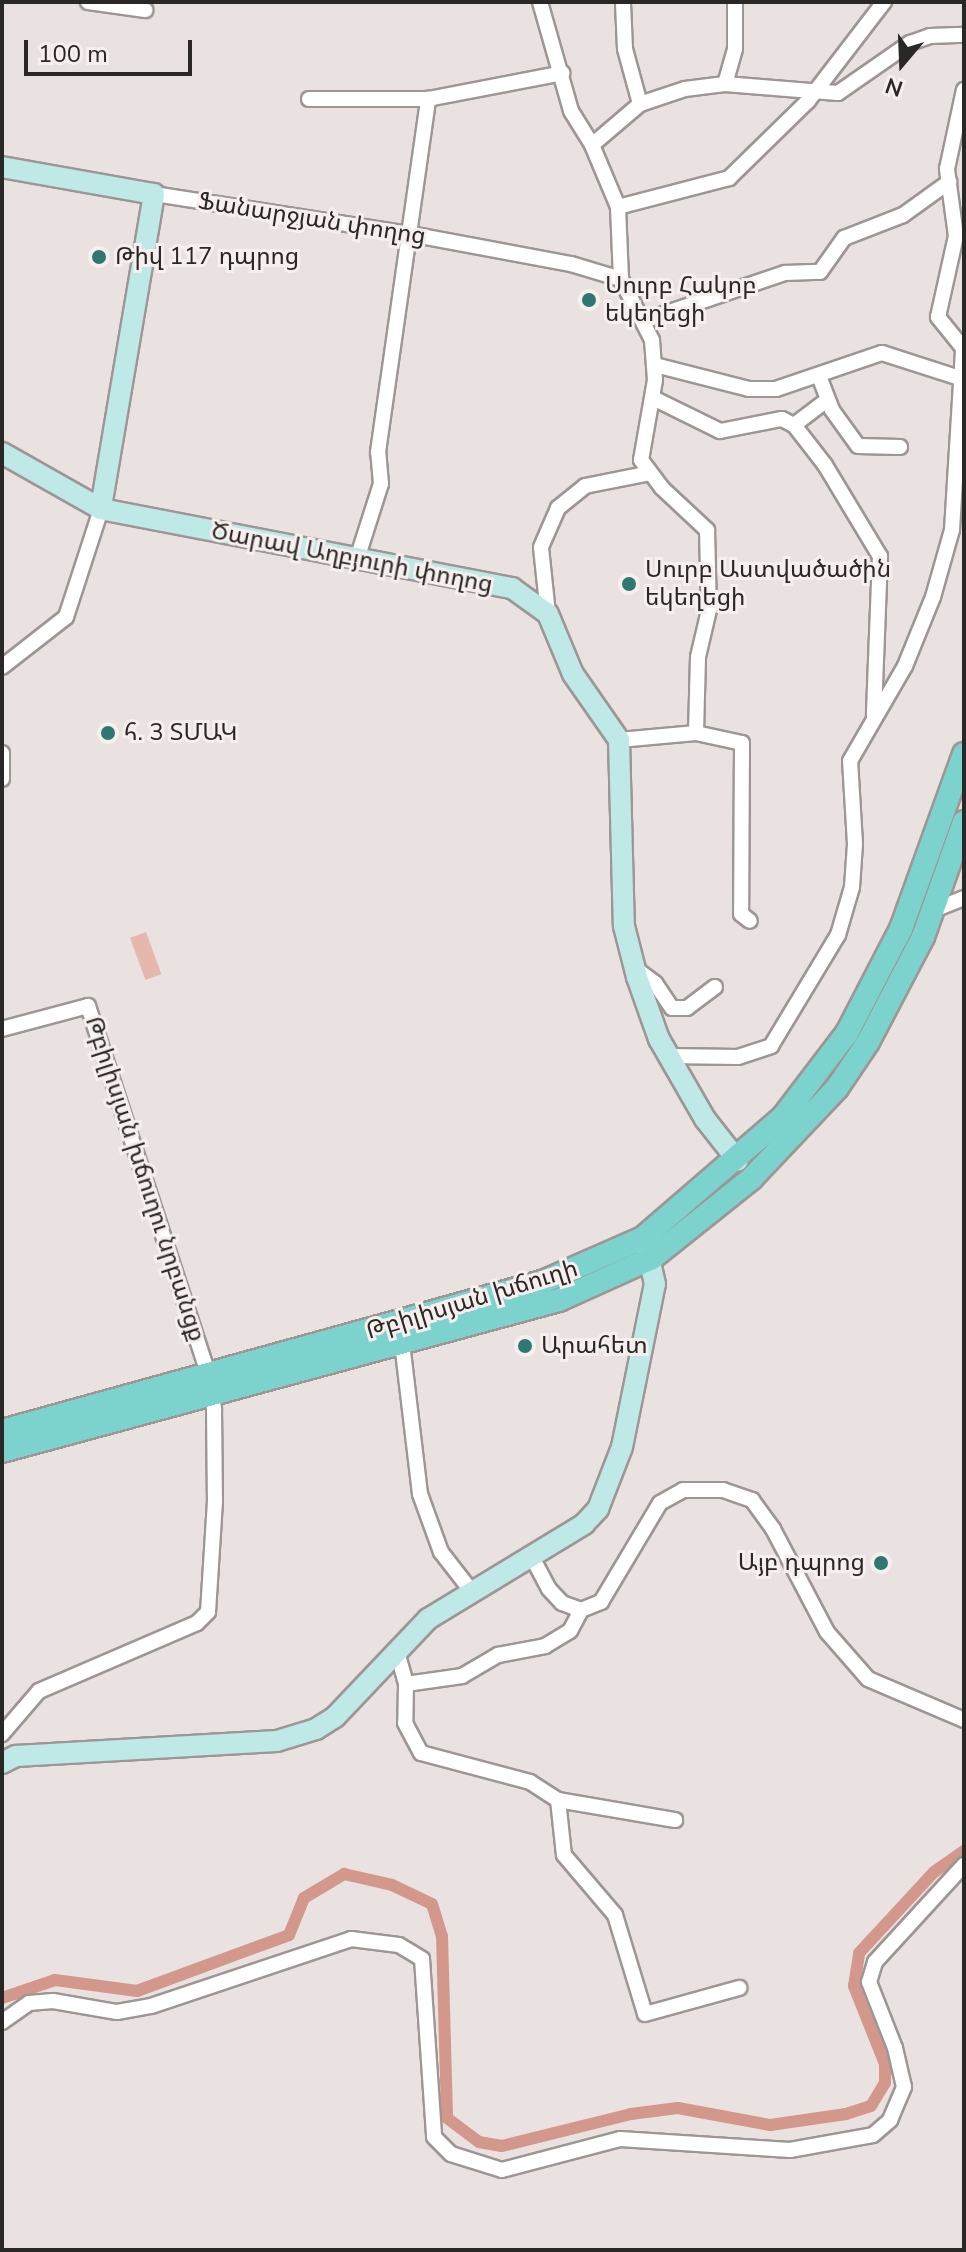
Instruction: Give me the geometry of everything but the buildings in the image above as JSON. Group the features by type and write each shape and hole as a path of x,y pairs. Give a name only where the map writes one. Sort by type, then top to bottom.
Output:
{"main road":[{"name":"Թբիլիսյան խճուղի","path":"2,1451 210,1383 647,1248 783,1117 855,1019 901,929 964,754"},
{"name":"Թբիլիսյան խճուղի","path":"2,1431 402,1343 559,1300 647,1248 751,1179 798,1135 837,1088 898,987 934,910 964,822"}],"street":[{"path":"88,2 145,10"},
{"path":"540,2 563,73 571,111 592,145 618,207 621,279 646,320 655,365 653,398 639,449 650,473 707,530 709,610 698,657 696,733"},
{"path":"725,84 735,49 735,2"},
{"path":"618,207 729,178 816,89 884,2"},
{"path":"623,3 625,49 640,104"},
{"path":"592,145 640,104 685,89 725,84 844,92 910,43 930,36 964,35"},
{"path":"309,99 428,99 563,73"},
{"path":"668,1056 738,1057 771,1046 783,1034 838,935 852,887 855,844 850,761 905,666 952,530 963,345 938,317 956,236 956,183 964,90"},
{"path":"357,559 381,484 378,452 428,99"},
{"name":"Ֆանարջյան փողոց","path":"2,167 410,234 571,264 621,279"},
{"path":"646,320 785,273 820,272 844,238 903,215 956,183"},
{"path":"2,667 66,617 101,509 154,194"},
{"path":"655,365 749,389 791,388 882,353 960,378"},
{"path":"819,376 827,400 858,446 900,447"},
{"path":"653,398 720,431 776,418 794,425 861,518 880,556 874,716"},
{"path":"794,425 827,400"},
{"name":"Ծարավ Աղբյուրի փողոց","path":"2,453 101,509 512,588 548,614"},
{"path":"650,473 585,486 558,508 541,547 548,614 573,674 619,740 624,926 634,968 668,1056 705,1119 738,1161"},
{"path":"619,740 696,733 734,739 745,749 741,914 750,921"},
{"path":"2,753 2,779"},
{"path":"934,910 964,898"},
{"path":"634,968 655,983 672,1008 687,1008 715,987"},
{"name":"Թբիլիսյան խճուղու նրբանցք","path":"2,1029 88,1006 210,1383"},
{"path":"2,1763 16,1756 296,1737 335,1717 428,1619 533,1559 584,1524 609,1487 655,1284 647,1248"},
{"path":"402,1343 420,1494 441,1552 472,1592"},
{"path":"2,1734 39,1691 197,1623 208,1612 215,1501 210,1383"},
{"path":"406,1684 462,1676 498,1655 545,1646 570,1631 581,1610 601,1602 660,1503 683,1490 723,1490 752,1500 773,1529 827,1632 868,1679 964,1720"},
{"path":"533,1559 549,1589 562,1603 581,1610"},
{"path":"397,1652 406,1684 405,1723 421,1753 530,1782 558,1800 675,1820"},
{"path":"558,1800 564,1855 615,1915 645,2014 739,1988"},
{"path":"2,2022 29,2003 53,2001 117,2012 151,2006 351,1939 399,1945 422,1959 434,2137 451,2154 502,2170 620,2139 790,2150 873,2135 890,2120 904,2087 895,2048 869,1982 875,1962 964,1865"}],"shaded area":[{"path":"146,932 161,974 145,980 130,938"}],"waterway":[{"path":"2,1998 55,1980 137,1991 289,1935 304,1898 344,1874 392,1885 432,1904 442,1936 447,2118 479,2142 502,2146 631,2114 678,2108 770,2125 846,2114 871,2106 885,2083 885,2064 854,1986 859,1953 934,1872 964,1851"}],"place":[{"name":"Թիվ 117 դպրոց","path":"99,257"},
{"name":"Սուրբ Հակոբ եկեղեցի","path":"589,300"},
{"name":"Սուրբ Աստվածածին եկեղեցի","path":"629,584"},
{"name":"հ. 3 ՏՄԱԿ","path":"108,733"},
{"name":"Արահետ","path":"525,1346"},
{"name":"Այբ դպրոց","path":"881,1563"}]}
